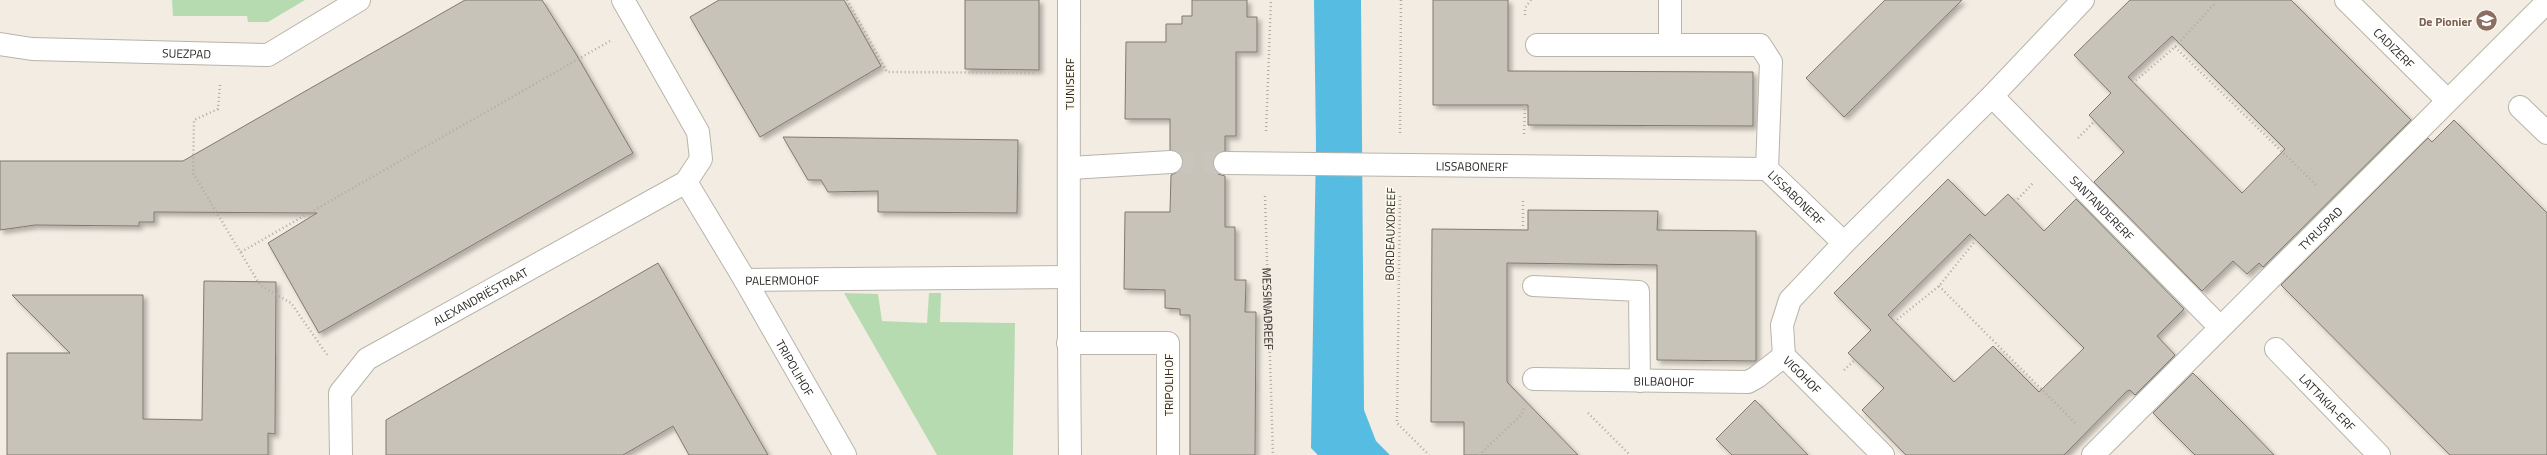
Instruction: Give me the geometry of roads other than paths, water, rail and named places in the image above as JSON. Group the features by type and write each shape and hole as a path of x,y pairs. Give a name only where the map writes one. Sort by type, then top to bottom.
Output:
{"street":[{"name":"SUEZPAD","path":"0,44 38,49 268,54 360,0"},
{"name":"TUNISERF","path":"1069,0 1070,168"},
{"path":"1670,0 1670,45"},
{"path":"1844,243 1992,96 2083,0"},
{"name":"CADIZERF","path":"2346,0 2442,95"},
{"name":"TYRUSPAD","path":"2097,451 2547,2"},
{"path":"627,8 698,132 701,159 686,182"},
{"path":"1537,45 1760,46 1771,62 1767,169"},
{"name":"SANTANDERERF","path":"1992,96 2213,320"},
{"path":"2520,107 2547,133"},
{"path":"1070,455 1068,277 1070,168 1170,162"},
{"name":"LISSABONERF","path":"1225,163 1767,169 1844,243"},
{"name":"PALERMOHOF","path":"686,182 746,280 1068,277"},
{"name":"ALEXANDRIËSTRAAT","path":"341,455 340,393 367,359 686,182"},
{"name":"VIGOHOF","path":"1844,243 1790,300 1782,325 1784,356 1883,455"},
{"name":"TRIPOLIHOF","path":"746,280 846,455"},
{"name":"TRIPOLIHOF","path":"1068,343 1168,343 1168,455"},
{"name":"LATTAKIA-ERF","path":"2276,349 2379,455"},
{"name":"BILBAOHOF","path":"1534,379 1640,382 1748,382 1757,378 1784,356"}],"lane":[{"path":"1533,286 1639,290 1640,382"}],"water":[{"path":"1314,0 1361,0 1364,410 1376,441 1390,455 1318,455 1311,448 1316,144"}],"tunnel":[{"path":"1171,162 1225,163"}],"place":[{"name":"De Pionier","path":"2487,21"}]}
